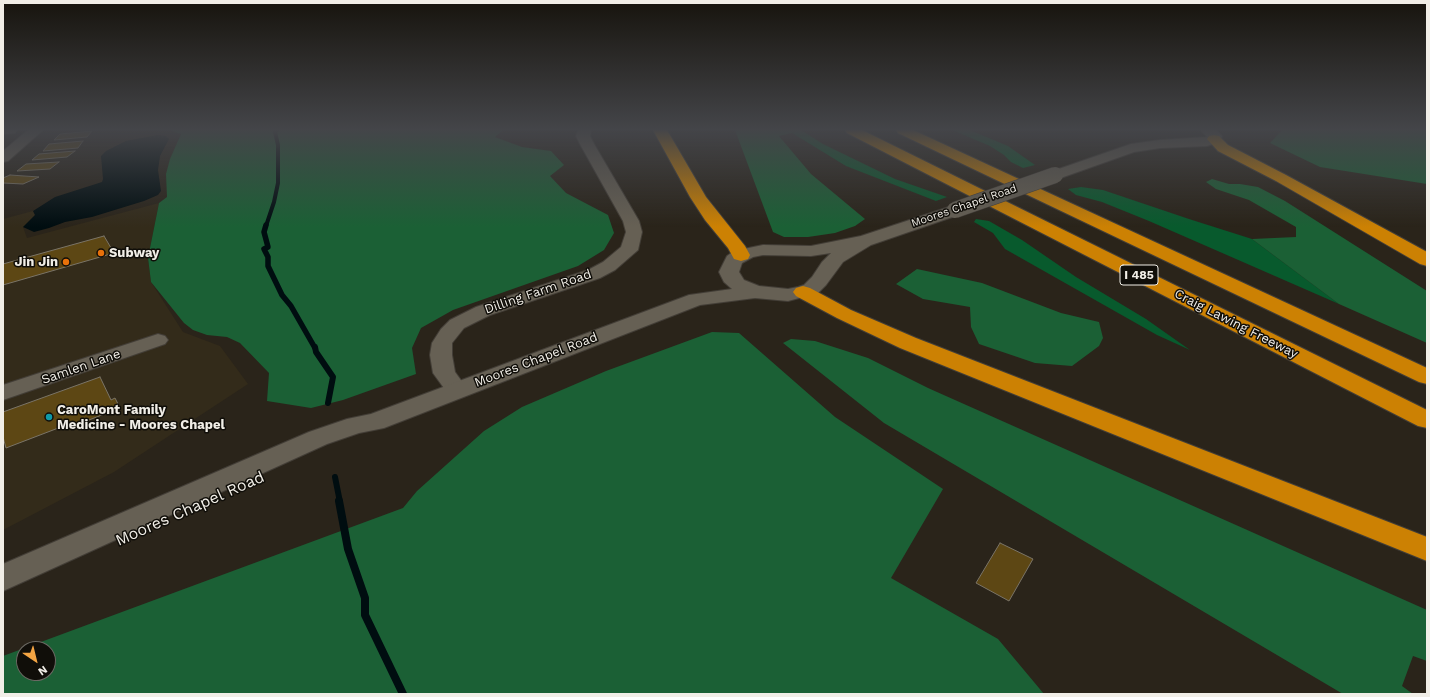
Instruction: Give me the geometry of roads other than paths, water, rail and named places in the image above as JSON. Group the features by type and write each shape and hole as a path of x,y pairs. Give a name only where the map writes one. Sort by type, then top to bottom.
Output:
{"highway":[{"path":"678,163 698,197 711,216 736,246 741,255"},
{"name":"Craig Lawing Freeway","path":"916,163 1427,420"},
{"name":"I 485","path":"972,163 1427,377"},
{"path":"1252,163 1282,178 1427,260"},
{"path":"804,292 844,314 914,346 1427,549"}],"main road":[{"name":"Moores Chapel Road","path":"696,299 729,272 734,260 741,255 763,250 811,251 865,240 1090,163"},
{"name":"Moores Chapel Road","path":"3,578 307,443 356,425 375,422 696,299 755,292 788,295 804,292 811,289 819,282 836,258 865,240"},
{"name":"Moores Chapel Road","path":"729,272 731,278 736,284 755,292"},
{"name":"Moores Chapel Road","path":"3,593 132,534 359,436 375,422"}],"street":[{"name":"Dilling Farm Road","path":"457,390 444,373 440,355 442,343 457,324 483,311 594,274 609,266 629,250 634,232 631,221 598,163"},
{"name":"Samlen Lane","path":"3,394 158,340"}],"waterway":[{"path":"266,226 274,202 278,183 278,163"},
{"path":"266,225 264,232 268,247 264,249 268,257 268,266 282,295 291,306 315,348"},
{"path":"315,347 316,352 333,377 328,403"},
{"path":"335,477 340,502"},
{"path":"339,501 348,549 365,598 365,615 403,694"}],"place":[{"name":"Subway","path":"101,253"},
{"name":"Jin Jin","path":"66,262"},
{"name":"CaroMont Family Medicine - Moores Chapel","path":"49,417"}]}
